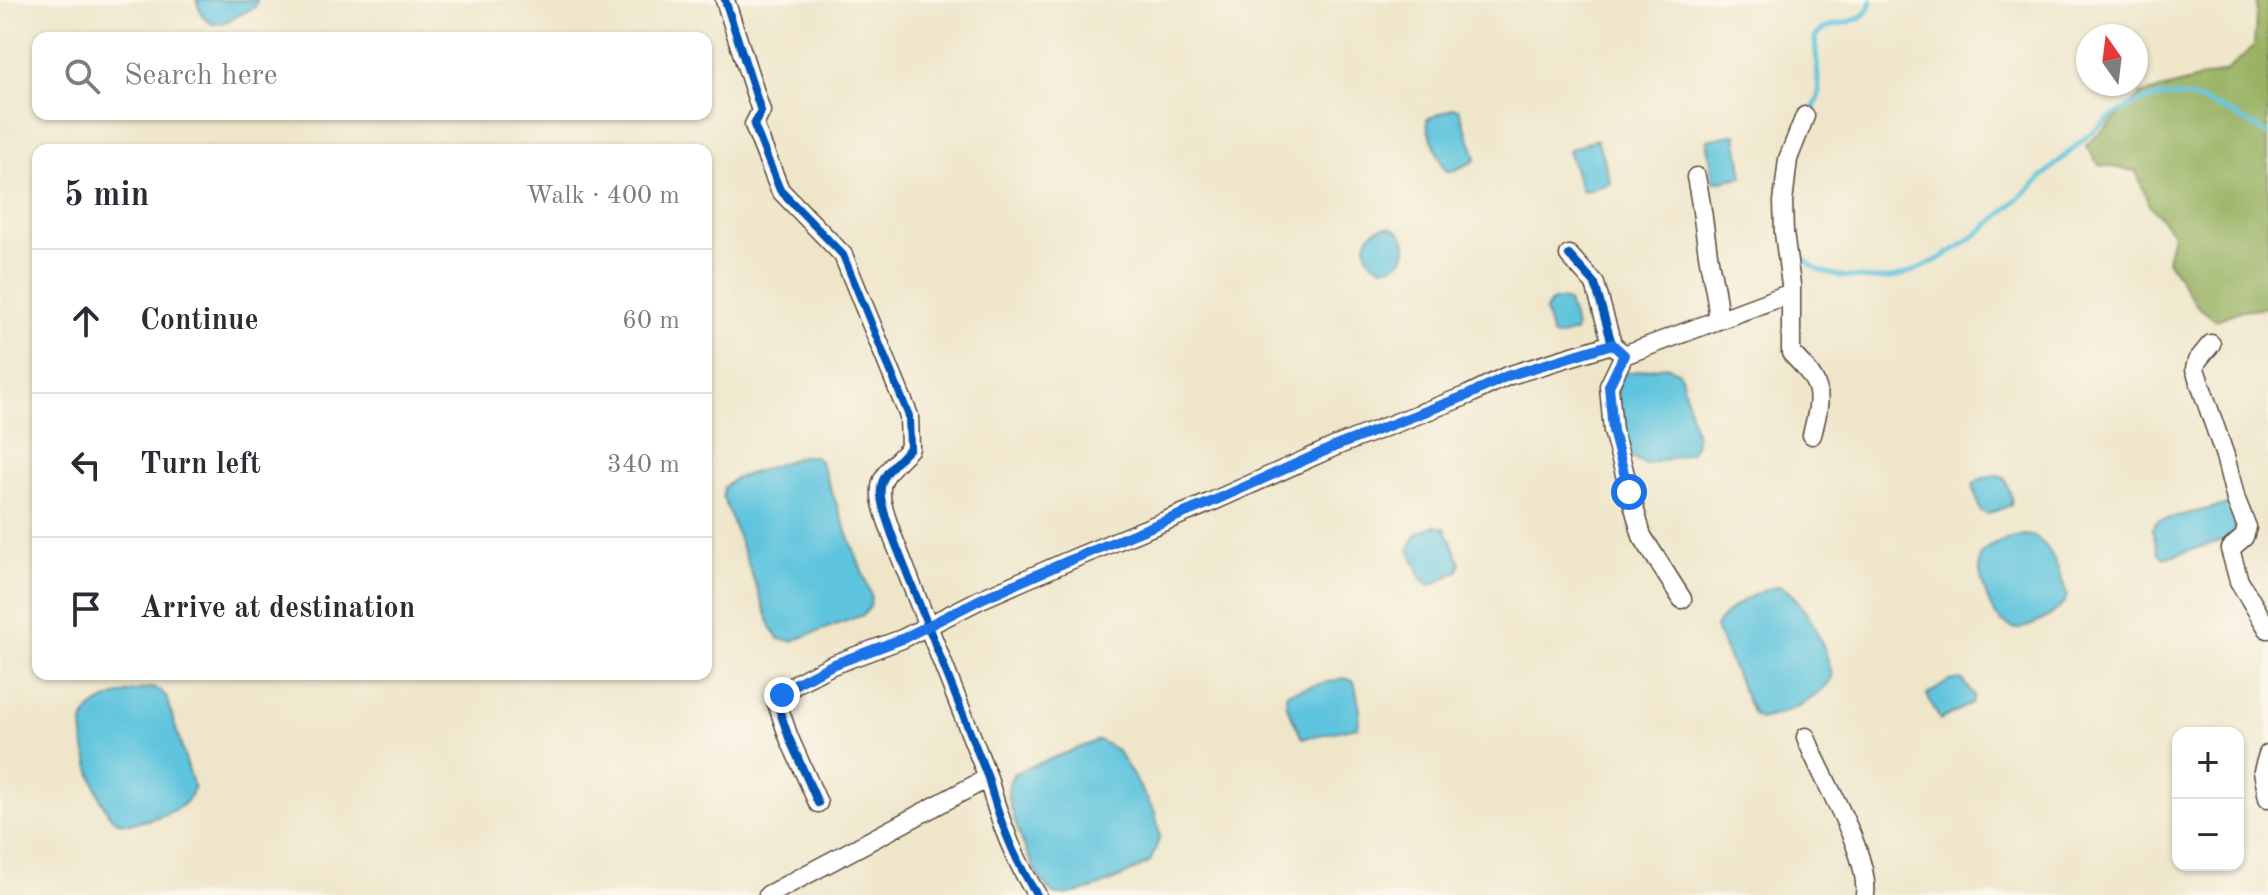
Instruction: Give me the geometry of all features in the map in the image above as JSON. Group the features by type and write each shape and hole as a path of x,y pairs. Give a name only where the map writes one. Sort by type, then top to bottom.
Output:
{"street":[{"path":"725,0 761,111 754,125 780,190 843,255 909,416 910,448 884,476 881,486 892,535 988,778 1019,868 1037,895"},
{"path":"1805,116 1788,159 1783,202 1791,293 1791,353 1813,375 1818,386 1819,409 1812,435"},
{"path":"1696,177 1718,318"},
{"path":"1569,255 1595,284 1618,350 1609,386 1613,431 1642,536 1682,599"},
{"path":"818,803 777,703 797,683 832,665 902,639 1075,558 1507,376 1618,350 1791,293"},
{"path":"2211,344 2197,361 2195,369 2247,527 2244,537 2230,549 2239,581 2268,629"},
{"path":"1806,737 1862,867 1865,895"},
{"path":"2268,754 2263,771 2268,798"},
{"path":"768,895 988,778"}],"green space":[{"path":"2257,0 2268,0 2268,307 2242,310 2216,320 2197,306 2167,260 2173,233 2149,204 2136,171 2099,165 2086,146 2140,96 2226,71 2254,46"}],"water":[{"path":"196,0 257,0 255,7 223,23 212,24 203,17"},
{"path":"1454,108 1459,109 1476,157 1474,161 1451,172 1443,166 1427,119"},
{"path":"1736,134 1743,177 1714,182 1707,140"},
{"path":"1597,139 1611,183 1582,192 1568,150"},
{"path":"1386,227 1400,233 1406,247 1400,261 1386,267 1372,261 1366,247 1372,233"},
{"path":"1551,302 1568,302 1576,328 1575,332 1556,337 1552,335 1545,311"},
{"path":"1666,366 1678,371 1681,376 1696,437 1695,446 1690,453 1645,465 1627,454 1618,412 1618,389 1625,373"},
{"path":"802,456 813,456 820,461 871,595 870,607 863,615 792,641 779,639 772,629 723,496 724,487 734,479"},
{"path":"1994,475 2004,478 2012,498 2011,505 1988,514 1980,511 1973,485"},
{"path":"2229,504 2236,522 2235,532 2223,540 2164,558 2159,553 2152,528 2158,521"},
{"path":"1433,526 1445,528 1460,562 1458,571 1430,586 1422,579 1409,548 1417,534"},
{"path":"2024,535 2033,537 2048,549 2067,596 2059,608 2046,618 2016,629 1997,617 1992,609 1979,565 1982,553 1991,546"},
{"path":"1779,586 1797,601 1814,626 1832,679 1800,705 1760,719 1753,714 1715,627 1720,619 1743,601"},
{"path":"1344,678 1354,681 1360,709 1358,727 1304,738 1301,736 1287,706 1288,692"},
{"path":"1961,679 1974,695 1972,703 1940,720 1927,695 1949,681"},
{"path":"150,688 166,696 194,788 185,803 171,811 151,819 122,823 110,815 92,776 84,745 83,724 87,714 100,703"},
{"path":"1099,740 1117,750 1155,812 1160,837 1150,862 1093,888 1057,895 1041,879 1025,848 1009,800 1009,785 1014,773"}],"waterway":[{"path":"1812,114 1819,94 1815,37 1829,27 1862,16 1871,0"},
{"path":"1792,237 1805,259 1824,272 1861,278 1896,277 1923,267 1973,237 2100,126 2138,103 2161,97 2190,98 2217,106 2268,134"}],"cycle path":[{"path":"725,0 761,111 754,125 780,190 843,255 909,416 910,448 884,478 881,491 883,506 988,778 1008,838 1037,895"},
{"path":"818,803 777,703 797,683 832,665 902,639 981,599 1336,446 1468,395 1507,376 1612,344 1595,284 1569,255"}],"route":[{"path":"782,695 797,683 832,665 902,639 981,599 1336,446 1468,395 1507,376 1612,344 1624,355 1609,386 1613,431 1629,492"}]}
